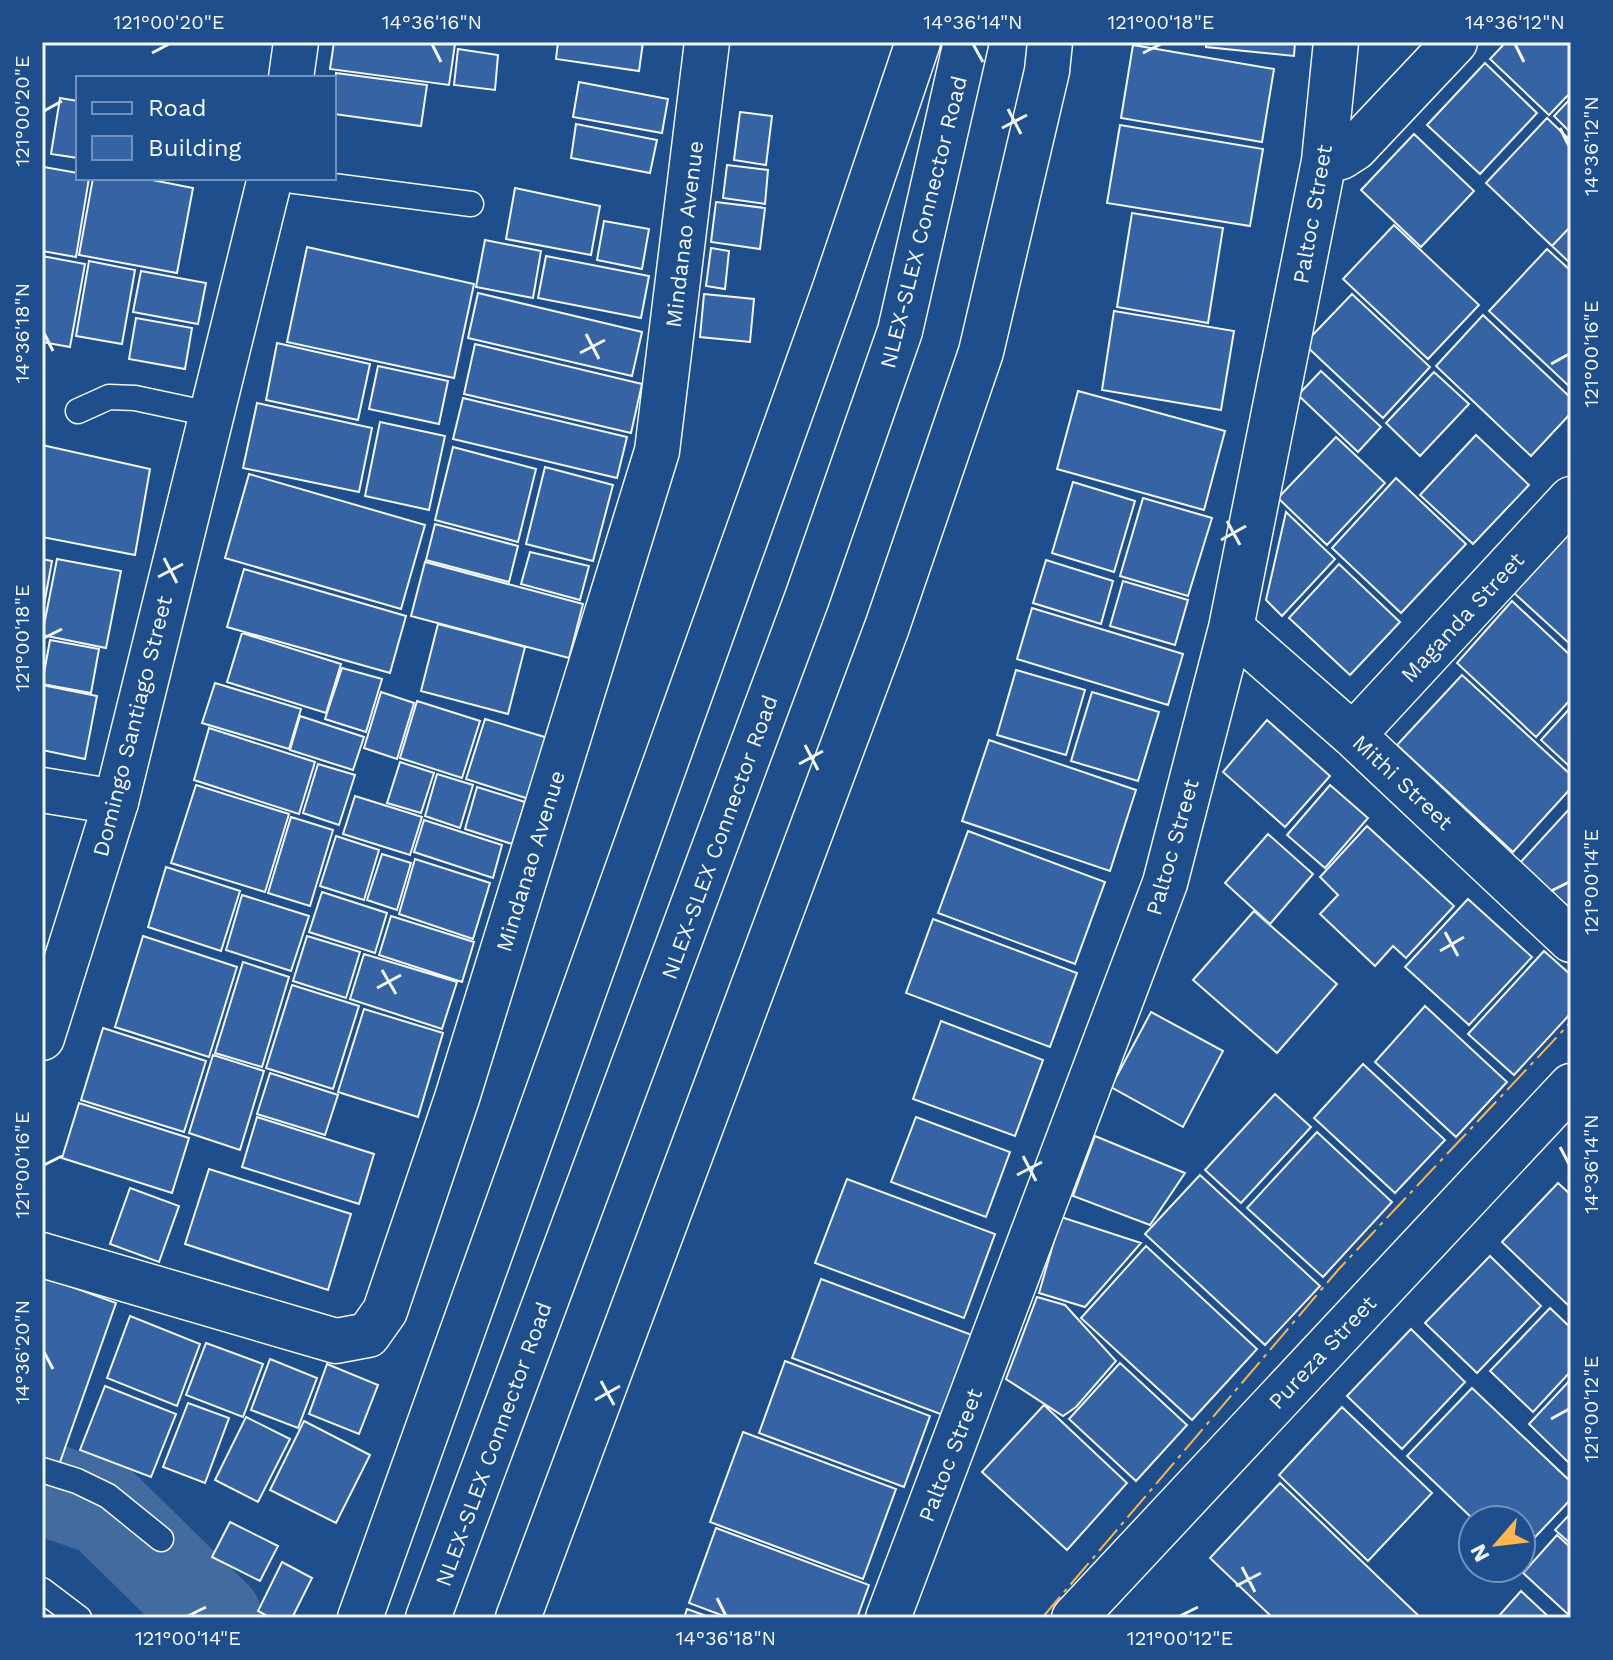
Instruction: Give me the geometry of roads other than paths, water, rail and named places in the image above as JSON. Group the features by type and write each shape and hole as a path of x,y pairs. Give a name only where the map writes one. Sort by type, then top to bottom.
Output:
{"main road":[{"path":"291,76 296,42"},
{"name":"Mindanao Avenue","path":"42,1255 336,1341 368,1335 385,1311 457,1098 657,451 707,42"},
{"path":"360,1618 828,306 918,42"},
{"name":"NLEX-SLEX Connector Road","path":"428,1618 765,712 900,331 966,42"},
{"path":"518,1618 882,641 981,352 1047,71 1050,42"},
{"name":"Paltoc Street","path":"888,1618 1165,883 1231,628 1324,161 1336,42"},
{"path":"1324,161 1341,157 1355,148 1455,42"},
{"name":"Domingo Santiago Street","path":"42,1038 116,802 270,180"},
{"name":"Maganda Street","path":"1353,735 1571,499"},
{"name":"Mithi Street","path":"1231,628 1353,735 1571,940"},
{"path":"42,790 116,802"},
{"name":"Pureza Street","path":"1074,1618 1571,1086"}],"lane":[{"path":"286,180 471,204"},
{"path":"78,411 109,397 135,398 210,414"},
{"path":"42,1470 77,1481 108,1496 161,1539"},
{"path":"42,1590 79,1618"}],"waterway":[{"path":"42,1488 104,1509 215,1618"}]}
